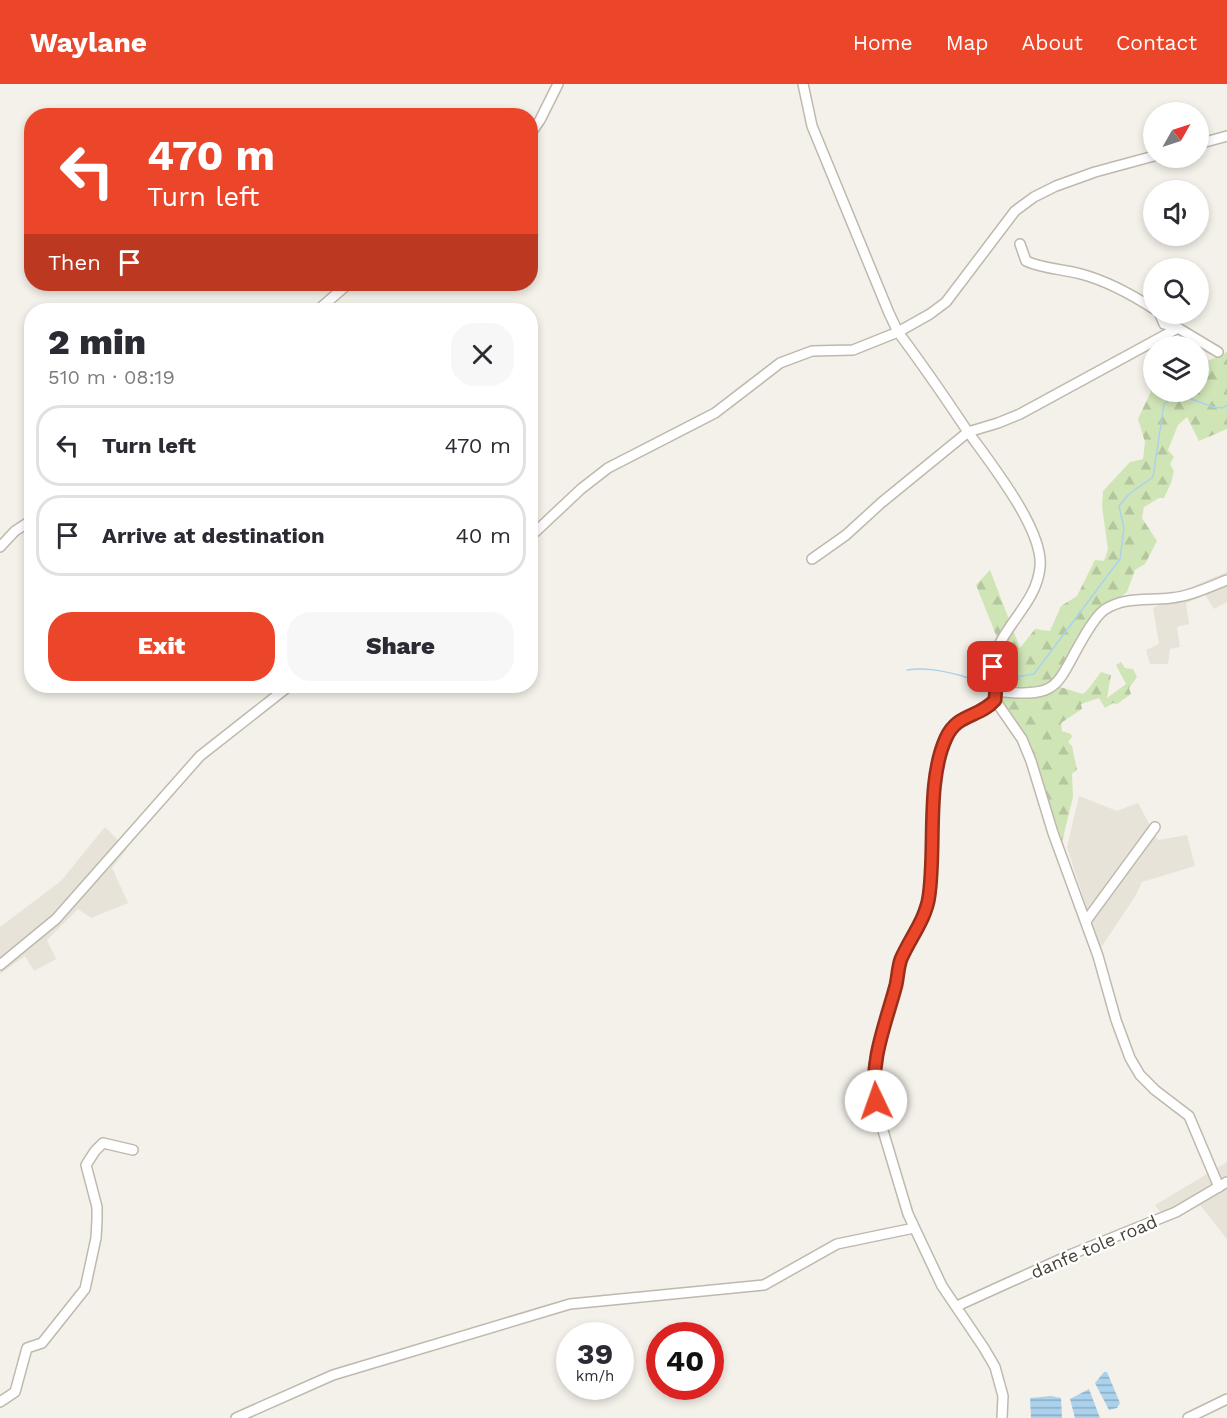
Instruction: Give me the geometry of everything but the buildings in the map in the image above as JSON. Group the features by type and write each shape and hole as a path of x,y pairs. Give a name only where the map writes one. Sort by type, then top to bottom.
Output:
{"street":[{"path":"538,123 558,84"},
{"path":"802,84 812,126 888,313 898,332 990,460 1033,533 1041,556 1038,581 998,647 993,667 995,688 1031,761 1059,851 1107,982 1116,1020 1130,1058 1140,1075 1155,1090 1189,1116 1223,1184"},
{"path":"1209,141 1227,136"},
{"path":"538,529 581,489 608,468 715,413 780,363 812,351 853,350 898,332 930,314 946,302 1015,211 1034,197 1056,186 1095,172 1143,159"},
{"path":"1020,244 1026,261 1035,266 1097,279 1143,302"},
{"path":"326,303 340,291"},
{"path":"1164,324 1178,328 1218,351"},
{"path":"812,560 846,535 881,503 968,432 1020,414 1178,328"},
{"path":"0,547 24,525"},
{"path":"995,688 1039,693 1053,686 1067,669 1073,654 1098,615 1112,606 1131,599 1171,598 1188,595 1227,580"},
{"path":"995,688 985,708 955,723 941,749 935,776 929,896 921,920 898,967 896,984 874,1064 874,1089 878,1114 908,1214 942,1286 995,1368 1003,1396 1002,1418"},
{"path":"0,965 56,920 200,756 280,693"},
{"path":"1086,921 1155,827"},
{"path":"0,1402 15,1392 27,1348 42,1343 86,1289 96,1238 97,1207 86,1165 94,1151 103,1143 133,1150"},
{"name":"danfe tole road","path":"957,1306 1072,1254 1176,1212 1223,1184"},
{"path":"236,1418 333,1375 570,1304 764,1286 837,1244 914,1228"},
{"path":"1188,1418 1227,1399"}],"shaded area":[{"path":"1227,572 1227,602 1214,609 1205,595 1186,603 1189,624 1177,627 1180,647 1170,649 1168,664 1150,664 1146,650 1159,644 1153,608 1198,584"},
{"path":"1079,796 1117,811 1138,803 1158,840 1187,835 1195,866 1142,882 1136,895 1100,949 1067,847"},
{"path":"105,827 127,849 112,868 128,903 91,918 78,909 47,940 56,959 34,971 25,956 0,974 0,927 61,881"},
{"path":"1227,1162 1227,1239 1200,1205 1168,1222 1155,1205"}],"green space":[{"path":"1227,352 1227,429 1199,441 1187,417 1178,425 1168,450 1174,457 1170,464 1174,471 1171,483 1164,498 1159,498 1144,507 1142,518 1157,541 1145,564 1135,570 1127,592 1091,620 1068,654 1060,687 1083,694 1101,672 1111,675 1107,698 1126,684 1116,665 1121,662 1125,668 1133,669 1137,677 1129,688 1131,694 1117,704 1113,703 1105,708 1099,698 1081,704 1082,709 1061,723 1062,731 1071,734 1072,737 1068,742 1072,746 1077,770 1072,774 1073,797 1062,842 1028,740 1000,700 1002,650 976,585 990,570 1020,648 1035,629 1050,631 1061,606 1077,596 1095,560 1104,561 1108,549 1102,507 1103,491 1130,462 1143,459 1145,442 1138,419 1146,402 1209,402 1209,360"}],"water":[{"path":"1104,1372 1107,1372 1120,1403 1117,1408 1109,1410 1095,1383"},
{"path":"1089,1389 1100,1418 1075,1418 1070,1399"},
{"path":"1051,1396 1061,1398 1062,1418 1031,1418 1030,1398"}],"waterway":[{"path":"999,680 1034,674 1120,559 1124,528 1119,506 1129,494 1153,477 1164,404 1177,394 1213,407 1223,408 1227,405"},
{"path":"907,670 933,670 991,682"}],"route":[{"path":"876,1101 874,1064 896,984 898,967 921,920 929,896 935,776 941,749 955,723 991,705 995,700 996,685 993,667"}]}
